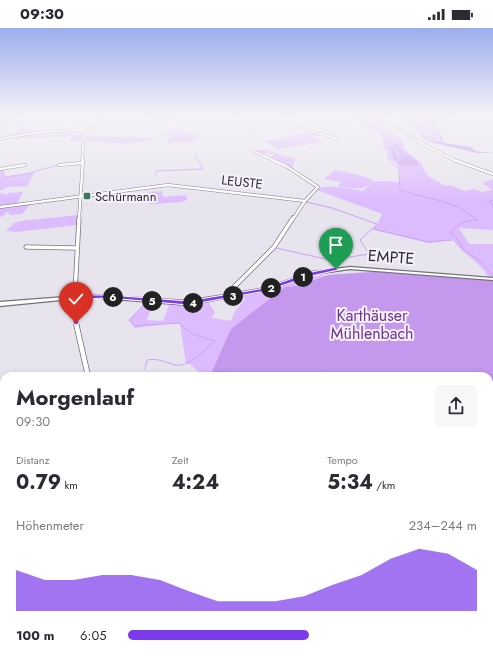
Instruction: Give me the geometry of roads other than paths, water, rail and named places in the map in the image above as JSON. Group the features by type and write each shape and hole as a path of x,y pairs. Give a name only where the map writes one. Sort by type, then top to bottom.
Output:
{"main road":[{"name":"EMPTE","path":"0,304 75,297 109,297 188,303 281,286 322,271 350,268 493,279"}],"street":[{"path":"83,144 75,297 76,323 87,372"},
{"path":"422,144 462,165 493,174"},
{"name":"LEUSTE","path":"0,207 168,185 305,201 318,187 286,166 253,151"},
{"path":"59,165 82,163"},
{"path":"0,169 25,165"},
{"path":"230,296 231,290 274,247 305,201"},
{"path":"26,247 77,248"}],"waterway":[{"path":"383,145 388,152 389,160 399,170 400,190 450,204 468,213 477,220 462,223 455,227 450,233 456,237 464,250 481,262 493,276"},
{"path":"156,175 156,171 203,169 195,155"},
{"path":"2,169 5,177 26,174 58,165"},
{"name":"Karthäuser Mühlenbach","path":"493,200 489,202 493,205"},
{"path":"306,202 332,208 377,224 373,229 428,242 452,240"},
{"path":"276,248 330,260 369,254 360,240 372,229"},
{"path":"145,304 129,320 134,326 179,323 192,334 215,341 186,364 175,365 158,360 147,360 145,369"},
{"path":"318,363 324,372"}],"place":[{"name":"Schürmann","path":"87,196"}]}
